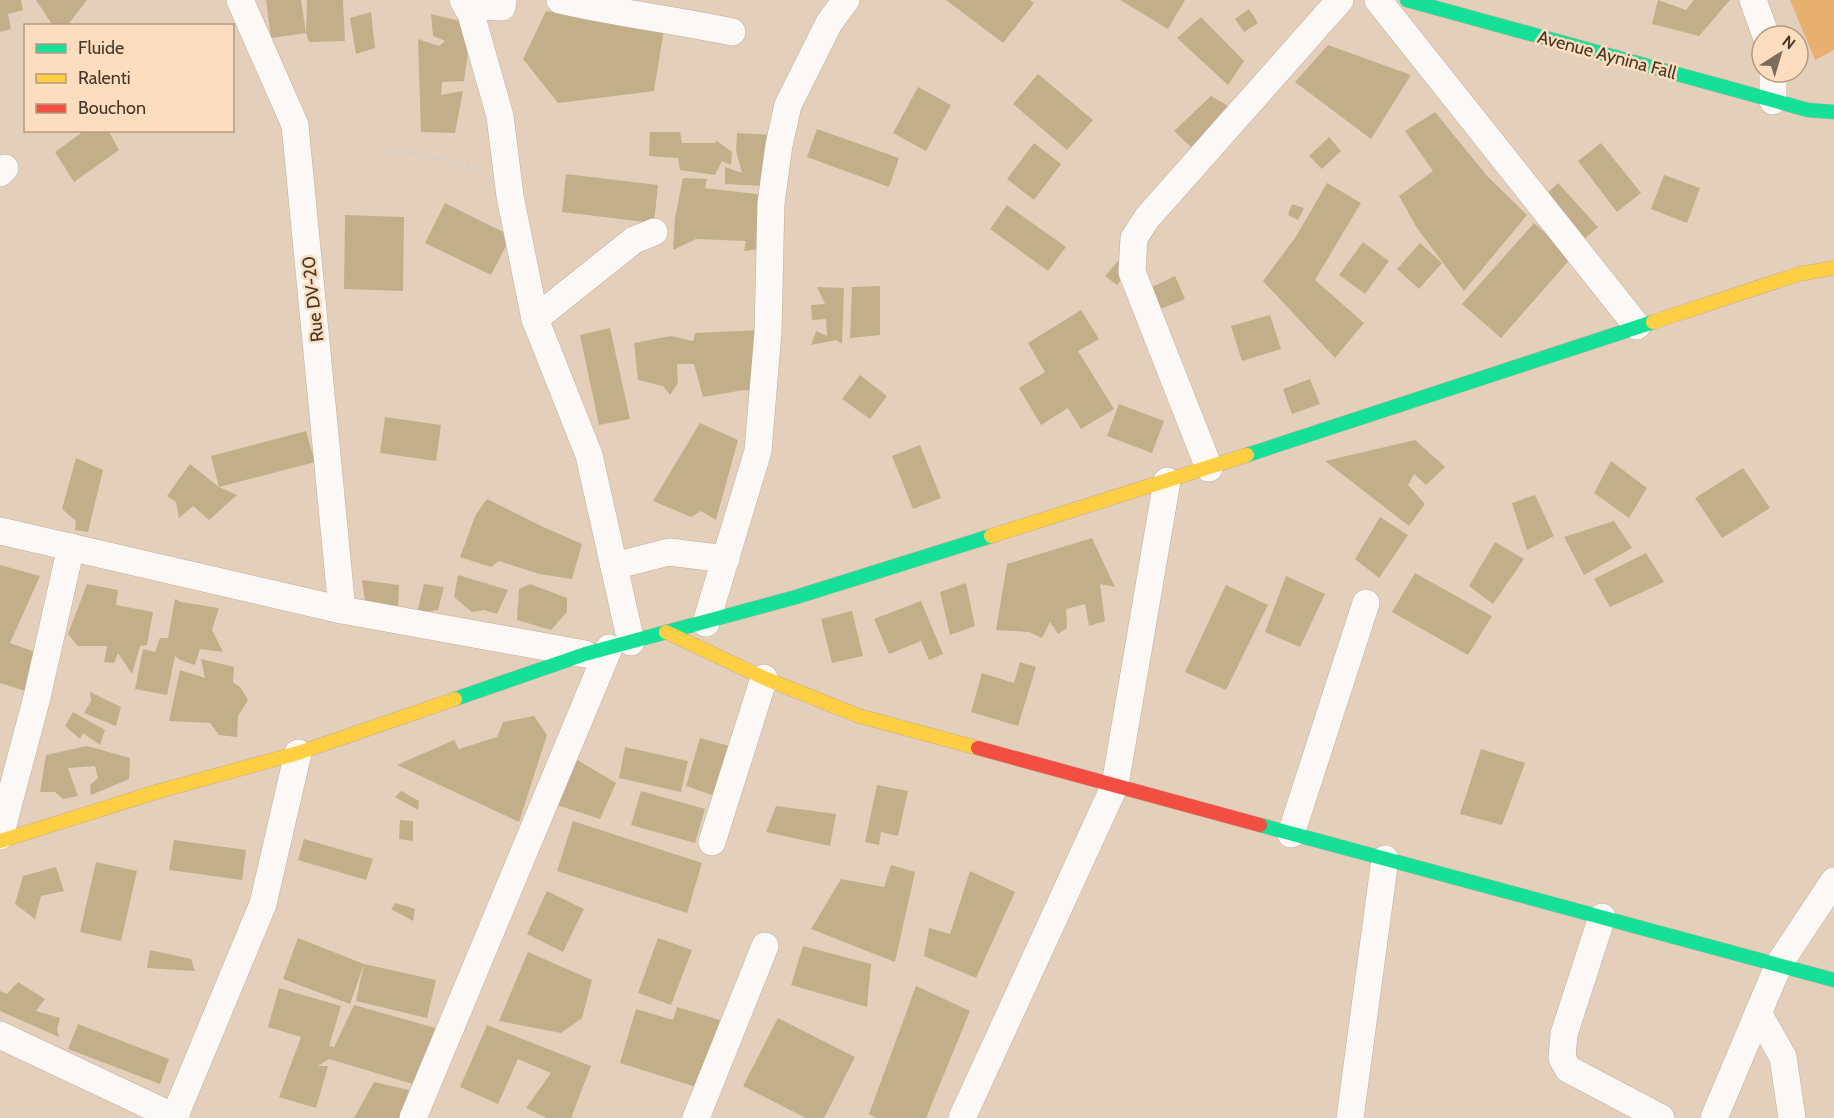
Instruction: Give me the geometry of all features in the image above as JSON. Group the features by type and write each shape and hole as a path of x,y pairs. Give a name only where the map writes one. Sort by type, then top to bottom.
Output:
{"street":[{"name":"Rue DV-20","path":"240,0 295,125 342,610"},
{"path":"464,2 502,7 503,0"},
{"path":"560,0 614,12 732,32"},
{"path":"706,623 758,451 768,332 771,202 778,145 788,105 829,23 846,0"},
{"path":"1209,468 1132,272 1134,238 1147,218 1340,0"},
{"path":"1378,0 1637,326"},
{"name":"Avenue Aynina Fall","path":"1407,0 1773,101 1808,110 1834,112"},
{"path":"1753,0 1762,24"},
{"path":"413,1118 608,648 614,566 589,455 535,319 508,174 500,116 471,14 464,2"},
{"path":"1773,84 1773,101"},
{"path":"1808,110 1825,124"},
{"path":"535,319 634,240 654,232"},
{"path":"1799,274 1825,257"},
{"path":"0,841 156,792 298,753 608,648 706,623 818,590 1209,468 1799,274 1834,268"},
{"path":"962,1118 1115,785 1167,481"},
{"path":"0,531 342,610 608,648"},
{"path":"0,836 37,697 71,548"},
{"path":"614,566 669,552 726,559"},
{"path":"1291,834 1366,603"},
{"path":"666,633 764,678 859,716 1834,980"},
{"path":"712,842 764,678"},
{"path":"0,1035 175,1118 263,904 298,753"},
{"path":"1350,1118 1385,859"},
{"path":"1714,1118 1779,964 1834,881"},
{"path":"1602,917 1564,1034 1563,1058 1568,1069 1660,1118"},
{"path":"696,1118 765,946"},
{"path":"1758,1013 1783,1057 1792,1118"}],"path":[{"path":"384,149 421,154 508,174"}],"shaded area":[{"path":"1790,0 1834,0 1834,50 1815,60 1810,48 1810,24 1800,24"}],"building":[{"path":"0,0 21,0 23,10 8,14 11,29 0,32"},
{"path":"36,0 87,0 69,24 52,24"},
{"path":"266,0 301,0 306,33 271,38"},
{"path":"307,0 343,0 345,41 309,42 306,33"},
{"path":"946,0 1030,0 1034,3 1003,43"},
{"path":"1120,0 1185,0 1168,29"},
{"path":"1658,0 1686,10 1694,0 1730,0 1699,36 1652,24"},
{"path":"1249,9 1258,23 1244,32 1235,19"},
{"path":"546,11 664,29 654,91 558,103 523,59"},
{"path":"371,12 375,48 356,54 350,18"},
{"path":"431,14 472,24 464,81 442,82 441,95 463,91 455,133 421,132 418,39 439,46 445,41 433,36"},
{"path":"1201,17 1244,61 1228,85 1177,38"},
{"path":"1328,45 1411,75 1371,139 1295,82"},
{"path":"1038,74 1093,120 1067,150 1013,104"},
{"path":"918,87 951,105 926,151 893,133"},
{"path":"1211,96 1235,110 1195,151 1174,131"},
{"path":"1435,112 1488,177 1527,215 1464,291 1417,228 1399,196 1433,171 1405,131"},
{"path":"817,129 899,158 889,187 807,157"},
{"path":"82,132 109,132 119,150 74,182 55,152"},
{"path":"650,132 680,132 682,143 714,143 717,141 732,152 731,165 722,161 715,175 680,170 678,158 649,156"},
{"path":"737,133 771,135 764,186 725,184 725,167 742,173 736,151"},
{"path":"1329,137 1341,151 1322,169 1309,156"},
{"path":"1034,143 1061,164 1034,200 1007,179"},
{"path":"1601,143 1641,193 1617,212 1578,161"},
{"path":"566,174 658,185 654,223 562,212"},
{"path":"1664,175 1700,188 1687,223 1651,209"},
{"path":"683,178 707,179 705,188 765,195 760,249 744,251 746,241 696,239 673,250 675,218"},
{"path":"1327,183 1361,203 1315,280 1364,323 1335,358 1263,281 1297,235"},
{"path":"1558,183 1598,227 1582,241 1543,197"},
{"path":"445,203 511,236 491,275 425,243"},
{"path":"1292,204 1304,208 1298,220 1288,215"},
{"path":"1007,205 1066,247 1048,271 990,229"},
{"path":"345,215 404,217 403,291 344,289"},
{"path":"1534,223 1572,257 1501,338 1462,304"},
{"path":"1363,242 1389,261 1365,294 1339,275"},
{"path":"1420,243 1442,263 1419,289 1397,269"},
{"path":"1118,261 1129,270 1117,285 1105,276"},
{"path":"1175,276 1185,299 1161,309 1152,287"},
{"path":"880,286 880,335 850,338 852,287"},
{"path":"817,287 844,288 842,344 836,340 811,345 816,331 827,336 826,319 812,320 811,305 825,304"},
{"path":"1081,310 1099,339 1078,351 1114,409 1081,429 1068,408 1041,425 1019,388 1045,372 1028,343"},
{"path":"1270,315 1281,349 1242,361 1231,326"},
{"path":"610,328 630,419 599,425 580,335"},
{"path":"762,330 759,392 744,390 703,397 694,364 677,364 678,383 670,395 663,386 638,380 634,343 671,336 693,341 695,333"},
{"path":"860,375 887,396 870,419 842,399"},
{"path":"1310,379 1320,404 1292,414 1283,389"},
{"path":"1119,404 1164,421 1152,453 1107,436"},
{"path":"385,417 441,425 436,461 380,453"},
{"path":"700,423 738,440 716,520 701,511 691,517 653,501"},
{"path":"306,431 315,462 219,487 211,456"},
{"path":"1415,440 1445,467 1426,485 1414,474 1408,485 1425,504 1409,526 1325,461"},
{"path":"920,445 941,498 913,509 892,456"},
{"path":"76,458 103,470 88,532 75,530 76,521 62,509"},
{"path":"1611,461 1647,488 1629,518 1594,493"},
{"path":"190,464 219,487 237,495 209,520 193,506 179,518 176,502 167,496"},
{"path":"1743,468 1770,508 1722,538 1695,498"},
{"path":"1535,495 1554,536 1527,550 1512,503"},
{"path":"487,499 582,544 572,579 539,574 499,561 491,567 460,557 476,514"},
{"path":"1380,517 1408,535 1379,578 1355,559"},
{"path":"1614,521 1632,548 1584,575 1564,537"},
{"path":"1092,538 1115,587 1100,584 1105,621 1089,626 1085,604 1066,609 1067,628 1058,634 1050,622 1042,638 1029,632 996,630 1007,564"},
{"path":"1495,542 1524,559 1493,604 1469,586"},
{"path":"1646,553 1664,582 1610,607 1594,579"},
{"path":"0,565 40,576 10,643 44,655 35,694 0,683"},
{"path":"1415,573 1492,616 1468,655 1392,612"},
{"path":"458,575 508,590 497,614 484,610 472,612 454,597"},
{"path":"1286,576 1325,594 1300,647 1265,632"},
{"path":"362,580 399,585 398,611 366,609"},
{"path":"966,583 975,626 950,635 940,592"},
{"path":"87,584 118,590 116,605 153,612 147,645 140,646 132,674 118,653 114,663 104,662 107,646 78,646 68,634"},
{"path":"424,584 444,587 438,610 417,613"},
{"path":"530,584 567,598 567,612 551,630 517,620 519,589"},
{"path":"1226,585 1268,605 1226,690 1185,672"},
{"path":"175,599 219,608 212,630 223,652 200,649 195,665 175,656 167,695 135,689 143,649 155,652 160,638 168,638"},
{"path":"921,601 943,654 929,660 921,641 889,654 874,619"},
{"path":"852,611 863,656 832,663 821,619"},
{"path":"201,659 234,667 233,682 240,687 248,700 238,716 237,737 219,735 210,723 169,721 180,670 205,678"},
{"path":"1020,662 1036,667 1018,726 971,712 982,673 1014,683"},
{"path":"90,692 121,707 116,726 84,713 91,701"},
{"path":"73,712 105,730 100,745 83,733 80,739 65,726"},
{"path":"534,716 547,735 519,822 397,765 454,740 459,749 497,737 503,722"},
{"path":"700,738 729,746 715,796 686,786"},
{"path":"87,746 130,758 129,779 91,795 90,785 98,778 95,766 68,768 78,796 63,799 55,792 40,792 46,755"},
{"path":"625,747 688,761 681,792 619,778"},
{"path":"1481,749 1525,763 1502,825 1460,814"},
{"path":"574,758 616,783 600,819 554,804"},
{"path":"877,785 908,791 898,836 881,832 879,845 865,842"},
{"path":"401,791 419,801 418,810 395,797"},
{"path":"641,791 705,809 695,843 631,825"},
{"path":"776,806 836,814 830,846 766,832"},
{"path":"400,820 413,821 413,841 399,839"},
{"path":"573,821 702,863 687,913 557,871"},
{"path":"304,839 373,859 366,880 298,860"},
{"path":"174,840 246,850 242,880 169,870"},
{"path":"96,862 137,871 121,941 80,932"},
{"path":"891,865 915,872 895,962 811,929 841,879 884,887"},
{"path":"56,867 64,891 41,896 35,919 15,904 23,876"},
{"path":"970,871 1015,892 976,978 924,956 929,928 950,934"},
{"path":"547,891 584,909 563,952 527,934"},
{"path":"396,903 415,909 413,921 391,909"},
{"path":"298,938 364,964 350,1004 283,979"},
{"path":"658,938 692,950 671,1005 638,993"},
{"path":"803,946 871,964 867,1007 791,985"},
{"path":"150,950 191,959 195,971 147,968"},
{"path":"528,952 592,980 582,1018 561,1033 499,1021"},
{"path":"364,964 436,980 427,1018 356,1001"},
{"path":"18,982 45,999 36,1011 60,1018 57,1029 59,1037 0,1011 0,991 7,994"},
{"path":"916,986 970,1011 926,1118 876,1118 869,1114"},
{"path":"279,988 341,1006 329,1046 334,1047 354,1005 439,1029 423,1087 329,1059 318,1066 328,1066 316,1108 279,1097 301,1037 268,1027"},
{"path":"677,1007 720,1020 699,1088 620,1063 636,1009 673,1020"},
{"path":"778,1018 855,1057 824,1118 806,1118 743,1086"},
{"path":"78,1024 169,1059 160,1084 68,1049"},
{"path":"487,1025 591,1066 571,1118 547,1118 526,1108 551,1073 518,1059 498,1104 460,1087"},
{"path":"374,1082 409,1090 399,1118 354,1118"}],"traffic: fast":[{"path":"1407,0 1808,110 1834,112"},
{"path":"1247,455 1653,322"},
{"path":"455,699 585,654 796,597 991,536"},
{"path":"1260,825 1834,980"}],"traffic: slow":[{"path":"1653,322 1799,274 1834,268"},
{"path":"991,536 1247,455"},
{"path":"666,632 764,678 859,716 978,748"},
{"path":"0,841 156,792 298,753 455,699"}],"traffic: jam":[{"path":"978,748 1260,825"}]}
